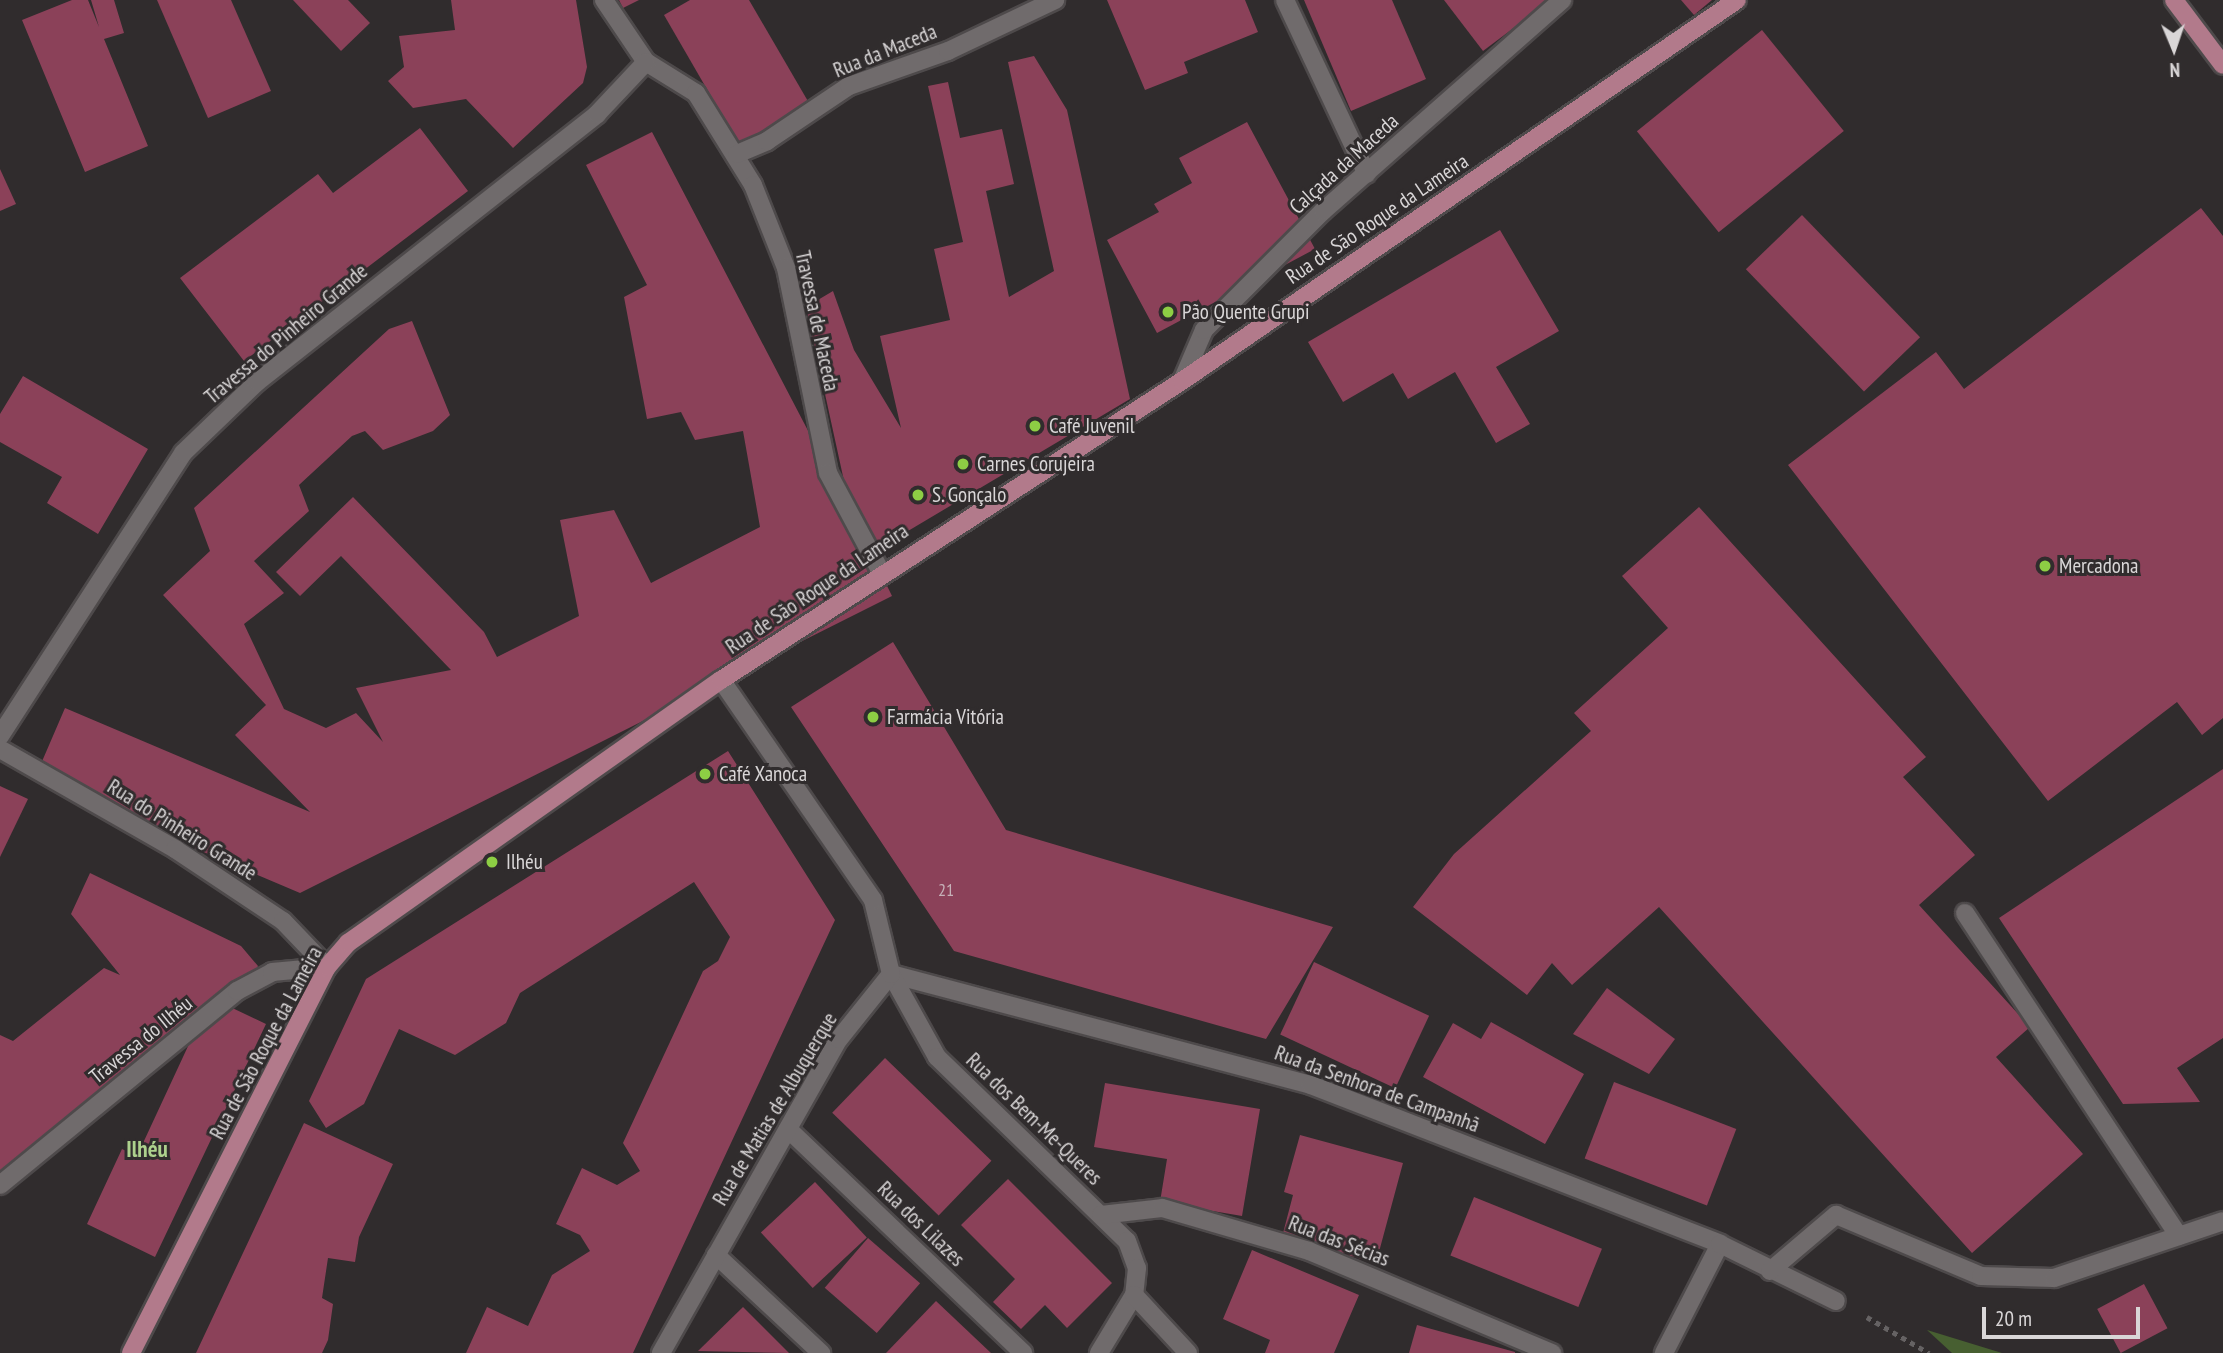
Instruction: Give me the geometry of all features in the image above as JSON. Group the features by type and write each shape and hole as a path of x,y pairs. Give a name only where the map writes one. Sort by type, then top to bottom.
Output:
{"main road":[{"name":"Rua de São Roque da Lameira","path":"131,1353 327,967 377,919 721,680 881,572 1182,381 1737,0"},
{"path":"2174,0 2223,65"}],"street":[{"name":"Travessa de Maceda","path":"604,0 646,62 696,93 737,154 786,268 828,473 847,520 881,572"},
{"name":"Rua da Maceda","path":"737,154 767,141 849,86 948,51 1055,0"},
{"path":"1285,0 1367,174"},
{"name":"Calçada da Maceda","path":"1182,381 1204,330 1367,174 1562,0"},
{"name":"Travessa do Pinheiro Grande","path":"0,736 183,453 257,382 597,114 646,62"},
{"path":"721,680 873,900 891,974"},
{"name":"Rua do Pinheiro Grande","path":"0,749 272,914 327,967"},
{"path":"1965,914 2179,1236"},
{"name":"Travessa do Ilhéu","path":"0,1185 237,990 272,972 327,967"},
{"name":"Rua de Matias de Albuquerque","path":"661,1353 839,1039 891,974"},
{"name":"Rua dos Bem-Me-Queres","path":"891,974 937,1057 1127,1241 1137,1268 1134,1295"},
{"name":"Rua da Senhora de Campanhã","path":"891,974 1311,1085 1720,1244 1770,1271 1836,1301"},
{"name":"Rua dos Lilazes","path":"788,1129 1023,1353"},
{"name":"Rua das Sécias","path":"1101,1215 1162,1208 1309,1251 1552,1353"},
{"path":"1770,1271 1836,1215 1981,1276 2054,1278 2223,1221"},
{"path":"1664,1353 1720,1244"},
{"path":"716,1255 821,1353"},
{"path":"1099,1353 1134,1295 1188,1353"}],"path":[{"path":"1836,1301 1929,1353"}],"green space":[{"path":"1927,1330 2002,1353 1952,1353"}],"building":[{"path":"72,0 88,0 99,27 91,0 114,0 124,33 104,39 148,146 85,172 22,20"},
{"path":"157,0 231,0 271,91 208,118"},
{"path":"293,0 348,0 370,23 341,51"},
{"path":"451,0 576,0 587,67 583,83 513,148 466,99 413,108 388,81 404,67 399,36 455,30"},
{"path":"619,0 639,0 623,8"},
{"path":"690,0 749,0 816,115 745,155 664,15"},
{"path":"1107,0 1245,0 1258,32 1184,62 1188,73 1145,90"},
{"path":"1304,0 1392,0 1426,79 1351,111"},
{"path":"1444,0 1551,0 1483,51"},
{"path":"1681,0 1712,0 1694,15"},
{"path":"1762,30 1844,131 1719,232 1637,131"},
{"path":"1034,56 1067,110 1130,399 871,553 892,596 300,893 34,780 65,708 310,812 235,735 266,705 163,595 210,551 194,508 389,329 412,321 450,415 433,431 383,450 365,431 352,436 299,485 309,511 254,561 284,593 244,624 284,709 326,728 356,713 383,742 356,688 451,670 341,556 300,596 276,572 353,497 484,632 497,657 579,616 560,520 614,510 651,583 760,527 743,431 695,440 681,412 647,419 624,297 647,285 586,165 652,132 851,513 806,307 833,291 854,350 901,428 880,336 950,320 934,249 963,242 928,86 948,82 960,138 1002,129 1014,184 986,191 1009,297 1054,271 1008,62"},
{"path":"1247,122 1315,249 1157,333 1107,240 1159,212 1154,204 1192,183 1179,158"},
{"path":"420,128 468,191 244,361 180,278 318,174 333,193"},
{"path":"0,169 16,204 0,211"},
{"name":"Mercadona","path":"2201,208 2223,236 2223,718 2202,735 2177,702 2048,801 1788,465 1936,352 1964,389"},
{"path":"1802,215 1920,337 1864,391 1746,269"},
{"path":"1500,230 1559,331 1496,367 1530,424 1496,443 1455,372 1408,399 1393,373 1343,402 1308,342"},
{"path":"23,376 148,449 98,534 47,503 62,477 0,442 0,414"},
{"path":"1699,507 1926,757 1903,777 1975,855 1919,905 2030,1027 1996,1057 2083,1154 1972,1253 1659,907 1572,985 1552,963 1527,995 1413,907 1454,854 1591,731 1574,713 1668,628 1622,576"},
{"path":"893,642 1006,830 1333,927 1266,1039 954,951 791,707"},
{"path":"728,751 835,920 633,1353 466,1353 487,1307 528,1326 552,1275 590,1251 580,1235 556,1224 582,1168 617,1185 640,1171 623,1143 703,971 718,961 730,937 694,882 520,993 506,1023 455,1055 399,1029 364,1104 326,1128 309,1101 366,979"},
{"path":"2223,769 2223,1038 2177,1068 2200,1102 2123,1104 1999,918"},
{"path":"0,786 28,799 0,857"},
{"path":"90,873 241,946 258,966 247,988 226,1005 266,1024 155,1257 87,1224 122,1149 137,1156 196,1029 0,1186 0,1035 13,1041 104,968 120,975 71,914"},
{"path":"1314,962 1429,1016 1395,1088 1280,1035"},
{"path":"1607,988 1675,1039 1649,1074 1573,1034"},
{"path":"1491,1022 1584,1074 1545,1144 1423,1077 1453,1023 1481,1039"},
{"path":"885,1058 991,1161 939,1215 832,1113"},
{"path":"1614,1082 1736,1129 1707,1205 1585,1159"},
{"path":"1105,1083 1260,1109 1242,1216 1160,1202 1167,1159 1094,1147"},
{"path":"304,1123 393,1164 359,1237 355,1262 328,1258 322,1298 333,1304 328,1340 322,1353 196,1353"},
{"path":"1300,1135 1403,1163 1376,1263 1282,1237 1293,1195 1284,1192"},
{"path":"1008,1179 1112,1283 1067,1328 1045,1305 1021,1329 993,1302 1015,1279 961,1225"},
{"path":"815,1182 867,1238 813,1288 761,1232"},
{"path":"1474,1197 1602,1249 1578,1307 1450,1255"},
{"path":"868,1238 920,1283 877,1333 825,1288"},
{"path":"1252,1250 1359,1295 1334,1353 1265,1353 1270,1340 1223,1319"},
{"path":"2144,1284 2167,1328 2121,1353 2097,1309"},
{"path":"936,1301 991,1353 886,1353"},
{"path":"743,1307 789,1353 698,1351"},
{"path":"1417,1325 1515,1352 1515,1353 1409,1353"}],"place":[{"name":"Pão Quente Grupi","path":"1168,312"},
{"name":"Café Juvenil","path":"1035,426"},
{"name":"Carnes Corujeira","path":"963,464"},
{"name":"S. Gonçalo","path":"918,495"},
{"name":"Mercadona","path":"2045,566"},
{"name":"Farmácia Vitória","path":"873,717"},
{"name":"Café Xanoca","path":"705,774"},
{"name":"Ilhéu","path":"492,862"}],"district":[{"name":"Ilhéu","path":"147,1149"}]}
